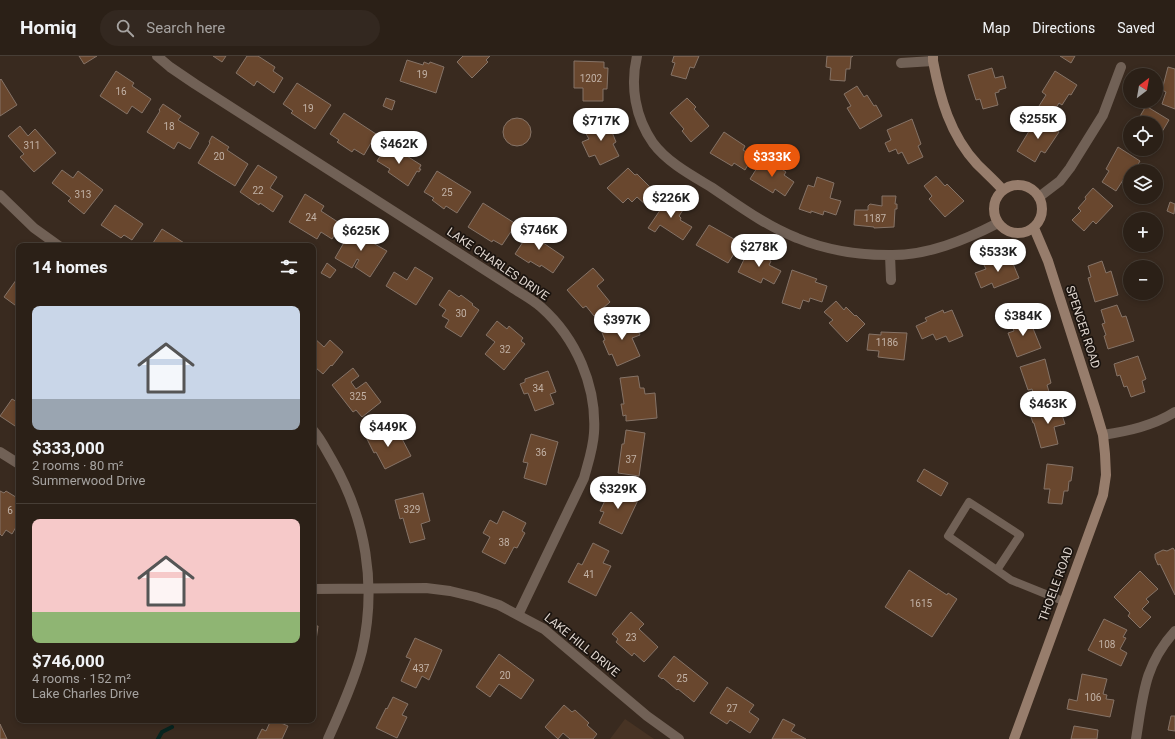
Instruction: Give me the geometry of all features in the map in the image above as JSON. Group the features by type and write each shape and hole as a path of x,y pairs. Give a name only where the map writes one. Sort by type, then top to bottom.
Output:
{"main road":[{"path":"933,58 939,92 947,116 956,134 976,163 1003,190"},
{"path":"1010,186 1026,186 1034,191 1039,197 1042,210 1038,223 1034,228 1023,232 1011,232 998,223 994,209 995,202 1003,190 1010,186"},
{"name":"SPENCER ROAD","path":"1034,228 1048,261 1103,436"},
{"name":"THOELE ROAD","path":"1014,739 1103,495 1106,475 1103,436"}],"street":[{"name":"LAKE CHARLES DRIVE","path":"157,56 194,84 510,286 540,307 559,326 574,348 585,371 592,395 594,433 590,457 584,478 518,615"},
{"path":"638,56 634,70 634,88 637,110 644,127 654,144 682,169 759,218 796,238 819,246 846,252 890,255 940,247 975,235 998,223"},
{"path":"901,63 933,58"},
{"path":"1039,197 1060,180 1070,168 1103,115 1121,67"},
{"path":"0,195 34,228 55,243"},
{"path":"890,255 891,280"},
{"path":"1103,436 1129,431 1154,423 1175,412"},
{"path":"316,433 320,438 348,490 365,544 369,588 367,623 362,652 341,710 328,739"},
{"path":"0,452 16,462"},
{"name":"LAKE HILL DRIVE","path":"316,589 426,588 476,597 498,605 544,629 647,716 679,739"},
{"path":"1136,739 1146,682 1151,667 1159,652 1175,631"}],"lane":[{"path":"997,570 1020,535 969,502 948,536 997,570 1012,580 1064,601"}],"shaded area":[{"path":"625,719 654,739 610,739"}],"building":[{"path":"79,56 97,56 84,64"},
{"path":"213,56 226,56 222,62"},
{"path":"247,56 258,56 275,67 273,71 283,78 274,93 257,81 254,86 236,73"},
{"path":"463,56 490,56 486,60 488,62 472,78 457,62"},
{"path":"674,56 699,56 694,68 690,67 686,79 671,75 675,63 672,62"},
{"path":"827,56 853,56 851,57 850,69 846,69 845,81 830,80 831,68 826,67"},
{"path":"1060,56 1075,56 1071,63"},
{"path":"407,60 423,65 424,62 429,64 430,62 444,67 436,93 400,81"},
{"path":"574,61 604,62 604,68 608,68 607,89 603,89 603,101 583,101 583,88 574,88"},
{"path":"1168,67 1175,69 1175,109 1163,104 1166,92 1163,90"},
{"path":"992,68 995,78 1003,76 1006,88 995,93 998,105 983,109 980,99 976,100 968,75"},
{"path":"116,71 134,83 132,86 151,99 142,113 132,106 127,114 100,96"},
{"path":"1055,71 1077,85 1071,95 1069,94 1062,105 1059,103 1052,114 1039,106 1046,95 1042,92"},
{"path":"1,79 17,105 0,116 0,80"},
{"path":"297,83 331,105 315,129 291,113 293,111 283,104"},
{"path":"857,86 864,97 867,95 874,106 876,105 882,116 860,129 847,108 851,106 844,94"},
{"path":"386,98 395,101 392,110 383,106"},
{"path":"687,98 696,107 694,109 709,126 691,142 682,131 684,129 670,113"},
{"path":"163,104 181,116 178,120 199,133 190,149 178,142 174,149 147,132"},
{"path":"1145,108 1149,108 1162,116 1140,116"},
{"path":"344,113 376,134 374,137 376,139 374,142 372,141 364,155 354,149 352,152 337,142 339,140 330,134"},
{"path":"1163,116 1169,120 1163,130"},
{"path":"517,118 527,122 531,132 527,142 517,146 507,142 503,132 507,122"},
{"path":"1037,118 1059,132 1045,153 1041,151 1035,162 1017,151"},
{"path":"608,119 614,131 612,132 616,142 613,144 619,156 600,165 595,155 589,157 582,142 589,139 584,130"},
{"path":"912,119 921,144 918,146 923,157 908,164 902,152 898,154 896,149 889,152 885,143 891,140 887,130"},
{"path":"20,126 28,136 35,129 56,153 34,172 20,157 24,154 8,136"},
{"path":"724,132 745,146 743,150 753,156 745,170 734,163 732,166 710,153"},
{"path":"212,136 229,147 227,150 248,164 235,186 198,163 210,143 209,142"},
{"path":"388,144 421,165 419,169 421,169 419,172 417,171 408,186 388,172 390,169 377,161"},
{"path":"1118,147 1123,150 1123,156 1132,156 1140,161 1138,164 1123,164 1123,180 1116,191 1102,182 1109,171 1106,169"},
{"path":"764,157 786,172 784,175 794,182 785,196 775,189 773,193 750,179"},
{"path":"258,165 277,177 270,188 283,196 273,212 260,203 259,205 240,192"},
{"path":"628,168 635,175 637,174 657,194 646,205 637,197 632,202 628,198 623,203 607,188"},
{"path":"62,170 73,178 78,171 103,190 84,214 68,201 71,198 52,183"},
{"path":"437,171 471,192 457,213 446,206 444,209 432,200 434,198 424,192"},
{"path":"936,176 945,186 947,184 964,201 945,217 929,199 932,196 924,186"},
{"path":"817,177 834,183 830,198 841,201 836,215 824,211 823,215 799,209 808,185 814,187"},
{"path":"1093,188 1113,206 1096,224 1093,221 1084,231 1072,220 1081,211 1078,208"},
{"path":"305,194 324,206 321,211 341,224 332,239 321,232 317,239 289,222"},
{"path":"882,196 896,196 895,204 897,204 897,209 895,209 894,227 874,228 854,225 855,210 868,210 868,206 870,204 882,206"},
{"path":"669,197 685,207 679,216 681,218 680,220 692,227 683,240 660,225 655,232 648,228"},
{"path":"1170,202 1175,204 1174,214 1167,211"},
{"path":"483,203 516,224 502,245 493,240 492,242 468,227"},
{"path":"115,205 143,224 132,240 124,235 121,238 101,225"},
{"path":"534,225 547,234 542,242 564,257 553,273 541,265 540,267 530,261 529,263 515,254"},
{"path":"709,225 741,243 728,263 696,245"},
{"path":"353,227 375,240 373,243 387,251 370,277 355,267 359,260 357,259 352,268 335,258"},
{"path":"162,229 184,243 153,243"},
{"path":"749,249 771,261 769,265 781,271 774,284 763,278 761,283 738,272"},
{"path":"1009,254 1019,278 994,288 992,283 981,288 975,273 986,269 984,265"},
{"path":"1102,261 1106,273 1111,271 1118,295 1095,302 1088,278 1091,277 1088,266"},
{"path":"327,263 336,270 330,278 321,273"},
{"path":"415,267 433,278 416,305 386,286 394,272 407,280"},
{"path":"593,268 604,280 597,286 610,302 594,316 586,306 583,308 567,290"},
{"path":"792,270 817,279 815,282 827,286 822,302 810,298 809,302 803,300 800,309 782,303"},
{"path":"16,280 16,306 4,297"},
{"path":"449,290 459,297 461,295 479,310 461,337 445,327 449,320 442,316 446,310 439,305"},
{"path":"836,301 844,310 846,307 865,324 847,342 829,323 833,320 824,312"},
{"path":"1117,305 1122,317 1126,316 1134,341 1108,349 1104,336 1106,335 1102,324 1105,323 1101,310"},
{"path":"943,310 944,313 952,310 963,336 949,342 946,336 936,340 933,334 922,339 916,326 927,321 925,318"},
{"path":"1024,315 1028,327 1032,326 1041,348 1017,357 1008,333 1014,331 1010,320"},
{"path":"631,316 640,335 632,338 640,356 617,366 612,354 609,355 603,341 605,340 601,330"},
{"path":"497,321 507,329 509,326 523,338 521,341 525,344 504,370 485,354 495,342 486,335"},
{"path":"881,332 907,333 904,360 878,357 879,351 867,350 869,334 881,335"},
{"path":"316,340 324,347 330,340 343,352 332,366 331,365 323,374 316,368"},
{"path":"1138,356 1146,379 1142,381 1145,392 1131,397 1127,386 1124,387 1120,375 1117,376 1114,364"},
{"path":"1045,359 1051,383 1047,385 1050,395 1036,400 1032,389 1028,390 1020,367"},
{"path":"353,368 359,376 351,382 356,389 366,382 381,402 362,417 356,410 353,412 332,385"},
{"path":"548,371 556,392 550,394 554,404 535,411 528,393 524,394 520,384 525,382 525,379"},
{"path":"638,376 640,388 644,388 645,394 655,393 657,418 626,421 626,415 623,416 621,404 624,404 620,378"},
{"path":"12,399 16,401 16,427 0,416"},
{"path":"1059,406 1065,424 1054,427 1058,444 1041,448 1030,414"},
{"path":"382,427 387,438 399,433 411,456 385,469 376,452 374,453 365,435"},
{"path":"626,430 645,433 639,476 618,473 622,444 624,444"},
{"path":"531,434 558,442 546,485 524,478 528,463 523,462"},
{"path":"1047,464 1073,467 1071,481 1069,481 1068,491 1064,491 1062,504 1048,503 1050,489 1044,489"},
{"path":"924,469 948,483 941,496 917,481"},
{"path":"612,486 639,498 622,534 599,523 604,512 600,511"},
{"path":"0,491 4,493 6,491 16,497 16,527 12,534 6,530 2,536 0,534"},
{"path":"423,493 430,521 421,524 425,539 410,543 403,518 400,519 395,500"},
{"path":"503,511 526,523 522,531 525,533 517,548 514,547 505,564 482,552 490,537 483,533 490,520 497,524"},
{"path":"593,543 609,551 603,563 611,566 596,596 568,582 578,563 582,565"},
{"path":"1173,548 1175,551 1175,595 1160,564 1158,565 1155,558 1155,554 1163,550 1167,551"},
{"path":"909,570 947,595 948,593 957,599 932,637 885,607"},
{"path":"1140,571 1158,589 1146,599 1149,602 1142,609 1151,617 1140,628 1128,616 1130,613 1114,597"},
{"path":"631,612 644,624 639,629 658,647 644,662 634,653 632,656 616,642 618,639 612,634"},
{"path":"1104,619 1127,630 1123,637 1126,638 1120,649 1127,653 1121,666 1088,650"},
{"path":"316,626 318,626 316,640"},
{"path":"415,638 442,650 429,680 422,676 416,688 401,681 411,659 406,657"},
{"path":"499,654 534,680 521,699 499,684 490,697 476,687"},
{"path":"674,656 708,683 694,702 663,678 662,679 658,676"},
{"path":"1082,674 1107,679 1103,694 1107,695 1106,699 1114,700 1110,717 1067,709 1069,699 1077,701"},
{"path":"727,687 754,705 749,712 759,719 750,733 730,720 727,724 710,713"},
{"path":"393,697 408,704 402,715 407,717 397,738 376,728"},
{"path":"564,705 572,712 575,710 589,723 587,725 597,734 593,739 570,739 563,733 558,739 545,727"},
{"path":"1171,716 1175,716 1175,731 1168,730"},
{"path":"783,719 795,725 791,731 806,739 772,739"},
{"path":"270,723 281,723 288,726 282,739 257,739 262,729 266,731"},
{"path":"0,724 7,739 0,739"},
{"path":"1074,726 1098,730 1097,739 1071,739"}],"waterway":[{"path":"158,739 162,732 172,727"}]}
